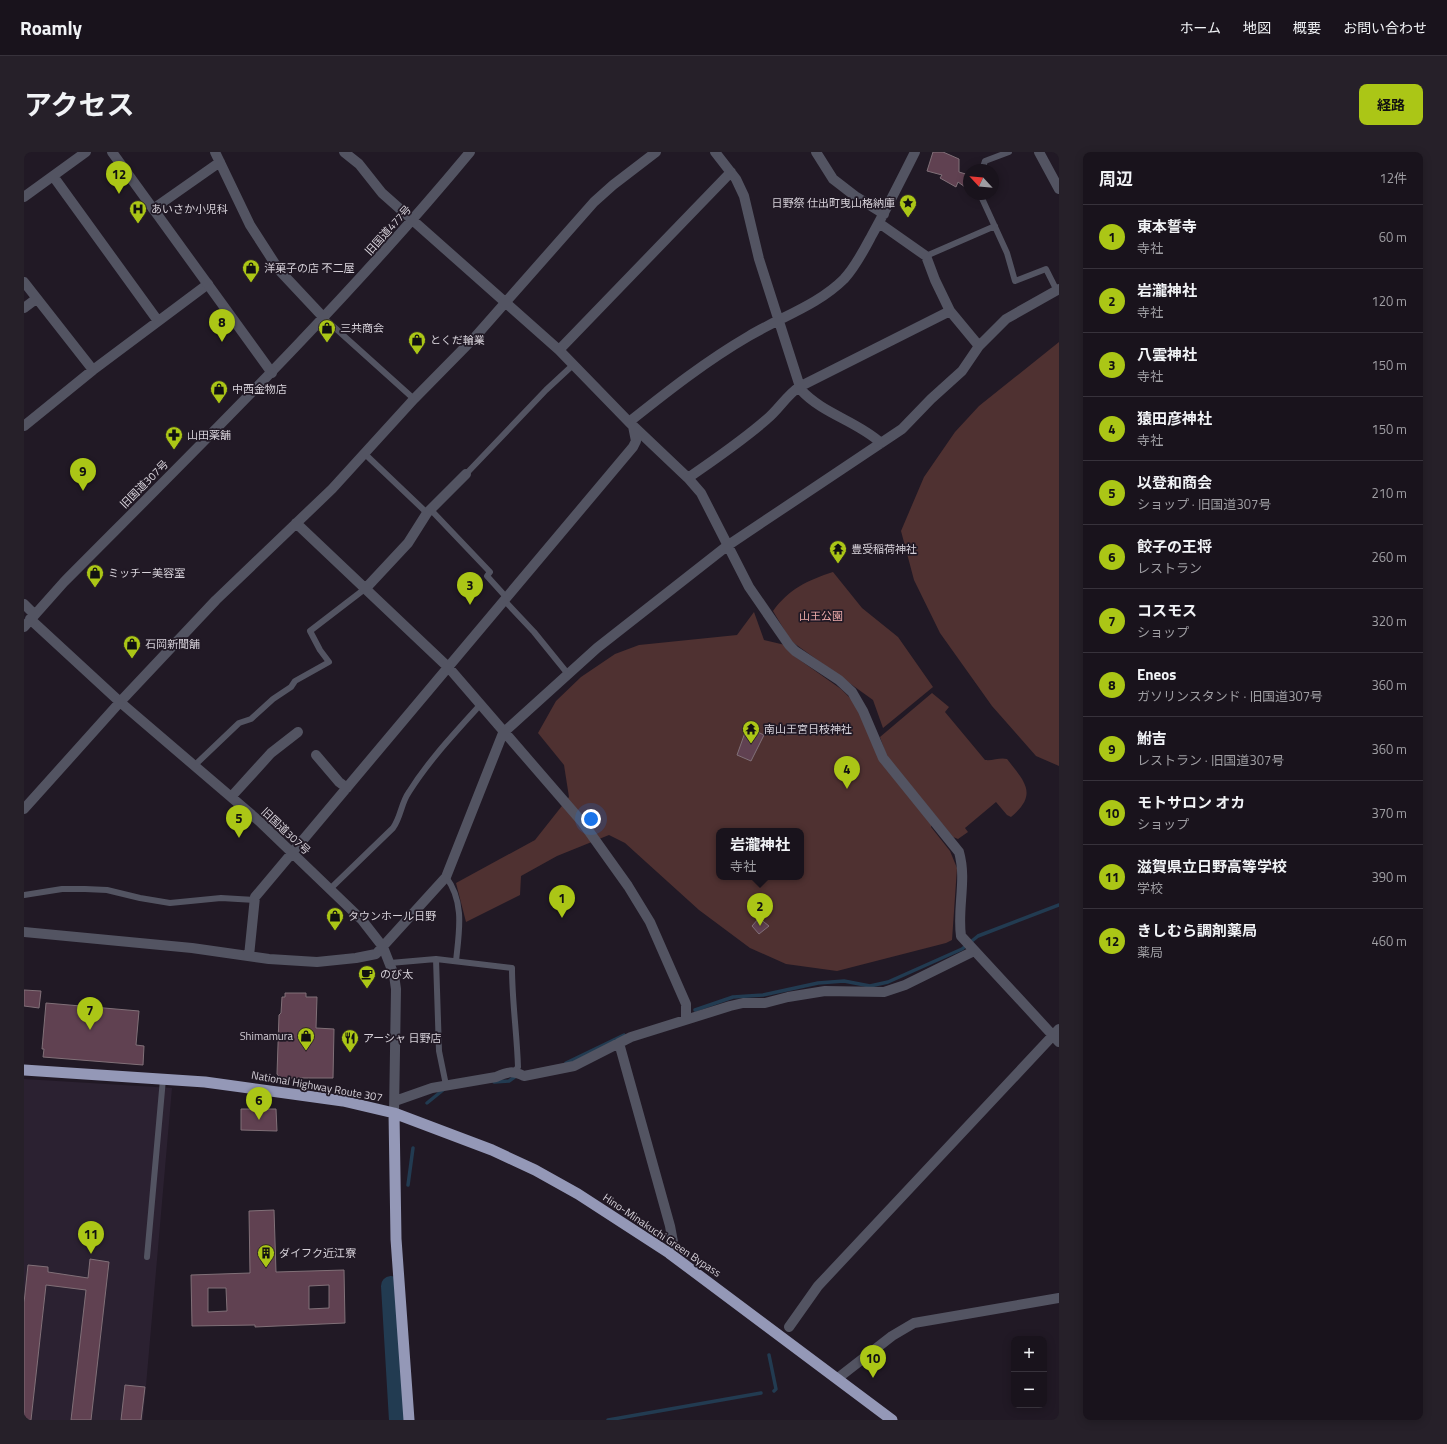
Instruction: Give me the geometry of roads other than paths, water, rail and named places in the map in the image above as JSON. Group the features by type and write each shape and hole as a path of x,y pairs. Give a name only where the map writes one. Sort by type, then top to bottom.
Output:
{"highway":[{"name":"National Highway Route 307","path":"24,1070 163,1079 258,1088 343,1101 394,1113 396,1239 409,1420"},
{"name":"Hino-Minakuchi Green Bypass","path":"394,1113 492,1150 535,1170 578,1194 669,1253 838,1378 892,1420"}],"street":[{"path":"24,197 86,152"},
{"path":"112,152 272,373"},
{"path":"215,152 250,226 279,270 324,318"},
{"path":"344,152 359,164 382,193 507,302 559,350 631,424 688,478 700,493 749,587 789,644 795,651 839,680 852,692 863,711 883,758 959,852 963,866 959,921 963,938 1057,1036 818,1286 789,1327"},
{"name":"旧国道477号","path":"272,373 413,220 470,152"},
{"path":"24,809 120,702 216,600 365,454 414,399 507,302 594,202 612,185 656,152"},
{"path":"715,152 731,172 744,196 759,259 799,387 814,404 873,436 881,443"},
{"path":"816,152 833,179 926,256 935,280 950,311 979,346"},
{"path":"631,424 691,373 726,349 778,320 819,300 833,290 853,269 881,219 915,152"},
{"path":"1039,152 1059,189"},
{"path":"153,209 220,162"},
{"path":"559,350 731,172"},
{"path":"53,176 158,321"},
{"path":"24,282 93,370"},
{"path":"24,426 93,370 208,284"},
{"path":"24,932 140,942 269,959 317,962 356,958 376,954 446,877 503,733 597,648 727,546 902,429 931,399 962,371 979,346 1006,319 1058,290"},
{"path":"24,308 36,299"},
{"path":"688,478 755,430 778,410 791,392 950,311"},
{"name":"旧国道307号","path":"272,373 29,620 120,702 195,765 292,852 369,928 383,947 390,963 396,989 394,1113"},
{"path":"249,956 255,900 292,852 449,668 505,598 633,446 636,441 631,424"},
{"path":"366,588 408,544 428,511 466,474"},
{"path":"296,523 449,668 503,733 583,823 628,886 650,922 686,1004 686,1019"},
{"path":"24,604 29,620"},
{"path":"231,797 271,753 298,732"},
{"path":"316,755 339,782 347,788"},
{"path":"395,1101 432,1088 496,1076 504,1073 518,1073 524,1076 574,1066 632,1037 730,1006 744,1003 765,1003 811,993 841,990 884,992 905,984 973,949"},
{"path":"619,1043 670,1226 673,1242 669,1253"},
{"path":"838,1378 892,1336 914,1323 1059,1298"}],"lane":[{"path":"984,164 985,161 1009,152"},
{"path":"983,200 1007,253 1015,281 1046,269 1058,290"},
{"path":"926,256 995,226"},
{"path":"324,318 414,399"},
{"path":"466,474 546,390 573,365"},
{"path":"365,454 428,511 490,572 487,576 568,674"},
{"path":"195,765 239,723 251,719 273,699 291,687 295,681 329,662 320,650 310,631 366,588"},
{"path":"330,889 393,828 398,821 402,804 409,791 437,753 480,705"},
{"path":"446,877 453,889 460,910 456,961"},
{"path":"24,895 62,889 85,889 107,890 170,903 221,898 255,900"},
{"path":"436,959 439,1051 446,1085"},
{"path":"390,963 436,959 512,968 512,1001 516,1024 518,1073"},
{"path":"147,1257 163,1079"}],"waterway":[{"path":"695,1010 733,997 763,995 818,983 844,981 870,986 888,982 962,949 978,936 1059,905"},
{"path":"566,1063 624,1035"},
{"path":"494,1082 509,1081 516,1076"},
{"path":"427,1103 443,1090"},
{"path":"408,1185 413,1148"},
{"path":"391,1286 399,1420"},
{"path":"769,1355 776,1389 774,1391"},
{"path":"608,1420 761,1393"}],"place":[{"name":"きしむら調剤薬局","path":"119,194"},
{"name":"日野祭 仕出町曳山格納庫","path":"908,218"},
{"name":"あいさか小児科","path":"138,224"},
{"name":"洋菓子の店 不二屋","path":"251,283"},
{"name":"Eneos","path":"222,342"},
{"name":"三共商会","path":"327,343"},
{"name":"とくだ輪業","path":"417,355"},
{"name":"中西金物店","path":"219,404"},
{"name":"山田薬舗","path":"174,450"},
{"name":"鮒吉","path":"83,491"},
{"name":"豊受稲荷神社","path":"838,564"},
{"name":"ミッチー美容室","path":"95,588"},
{"name":"八雲神社","path":"470,605"},
{"name":"石岡新聞舗","path":"132,659"},
{"name":"南山王宮日枝神社","path":"751,744"},
{"name":"猿田彦神社","path":"847,789"},
{"name":"以登和商会","path":"239,838"},
{"name":"東本誓寺","path":"562,918"},
{"name":"岩瀧神社","path":"760,926"},
{"name":"タウンホール日野","path":"335,931"},
{"name":"のび太","path":"367,989"},
{"name":"コスモス","path":"90,1030"},
{"name":"Shimamura","path":"306,1051"},
{"name":"アーシャ 日野店","path":"350,1053"},
{"name":"餃子の王将","path":"259,1120"},
{"name":"滋賀県立日野高等学校","path":"91,1254"},
{"name":"ダイフク近江寮","path":"266,1268"},
{"name":"モトサロン オカ","path":"873,1378"}],"park label":[{"name":"山王公園","path":"821,616"}]}
